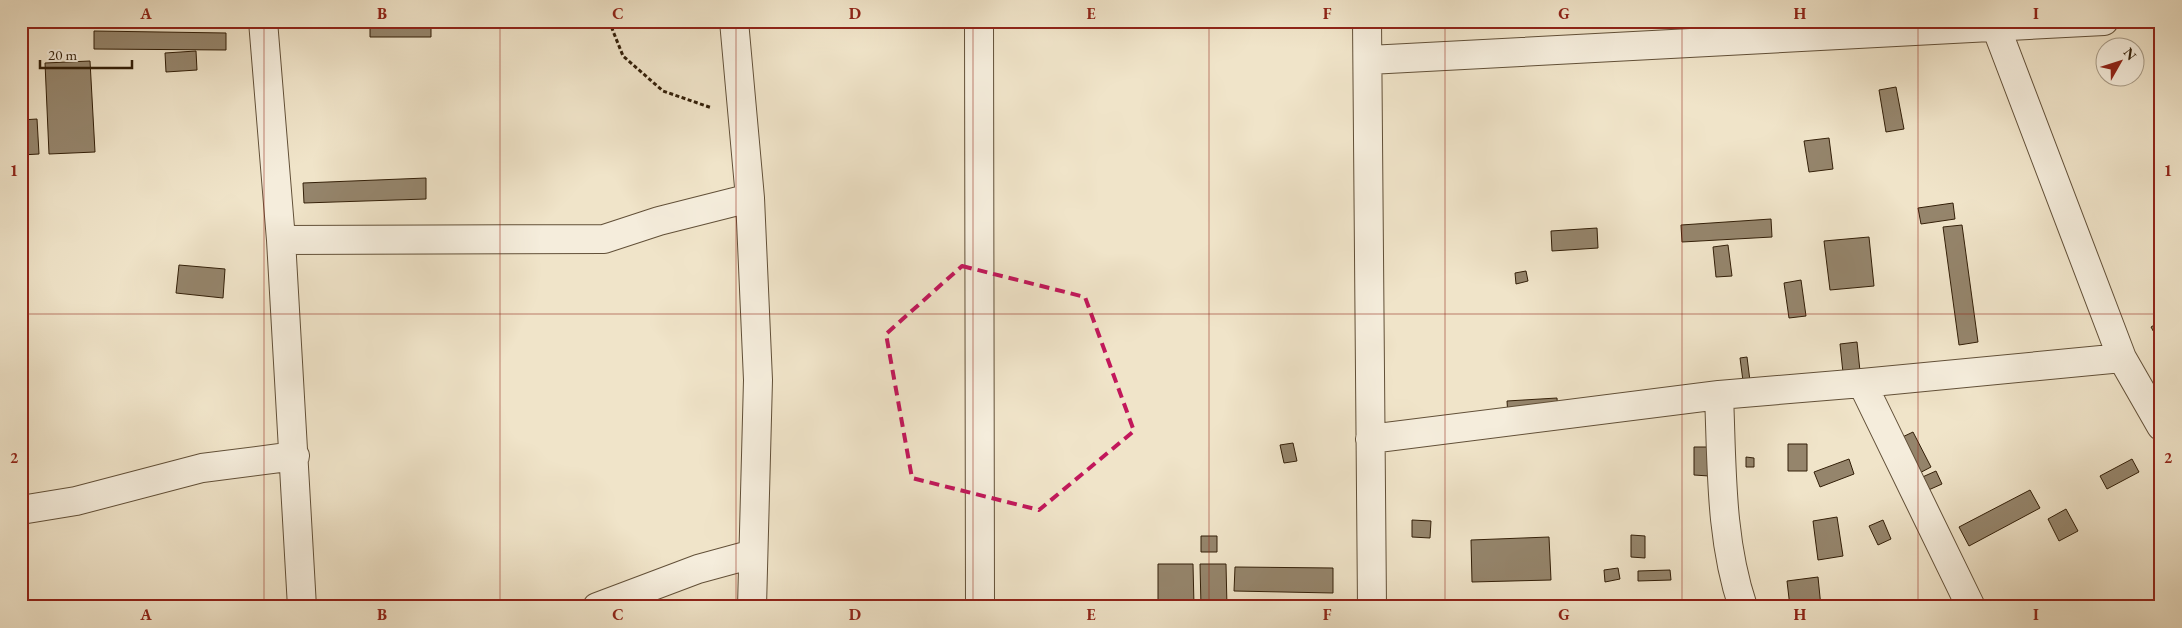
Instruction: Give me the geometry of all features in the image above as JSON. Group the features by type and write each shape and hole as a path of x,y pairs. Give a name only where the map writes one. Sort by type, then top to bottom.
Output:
{"street":[{"path":"263,21 281,240 302,607"},
{"path":"734,21 750,198 758,380 752,607"},
{"path":"979,21 980,607"},
{"path":"1367,21 1372,607"},
{"path":"1368,60 2104,21"},
{"path":"1996,27 2122,358 2161,426"},
{"path":"281,240 604,239 659,221 750,198"},
{"path":"1370,439 1719,395 2122,358"},
{"path":"1862,383 1971,607"},
{"path":"1719,395 1724,520 1738,592 1743,607"},
{"path":"21,510 76,501 202,468 294,456"},
{"path":"596,607 698,569 753,554"}],"path":[{"path":"609,21 623,56 663,91 742,117"}],"highlighted area":[{"path":"962,266 1085,297 1134,431 1039,510 912,478 886,334"}],"building":[{"path":"370,21 431,21 431,37 370,37"},
{"path":"94,31 226,33 226,50 94,49"},
{"path":"196,51 197,70 166,72 165,53"},
{"path":"90,61 95,152 49,154 45,63"},
{"path":"1896,87 1904,129 1886,132 1879,90"},
{"path":"37,119 39,154 21,155 21,120"},
{"path":"1829,138 1833,169 1809,172 1804,141"},
{"path":"426,178 426,199 304,203 303,183"},
{"path":"1953,203 1955,219 1921,224 1918,208"},
{"path":"1771,219 1772,237 1682,242 1681,225"},
{"path":"1962,225 1978,342 1959,345 1943,227"},
{"path":"1597,228 1598,248 1552,251 1551,231"},
{"path":"1869,237 1874,286 1830,290 1824,241"},
{"path":"1728,245 1732,276 1716,277 1713,247"},
{"path":"179,265 225,269 223,298 176,293"},
{"path":"1526,271 1528,281 1516,284 1515,273"},
{"path":"1801,280 1806,316 1789,318 1784,283"},
{"path":"2161,321 2161,345 2151,327"},
{"path":"1857,342 1860,371 1843,373 1840,344"},
{"path":"1747,357 1750,381 1743,381 1740,358"},
{"path":"1557,398 1558,413 1508,417 1507,401"},
{"path":"1913,432 1931,467 1912,477 1894,441"},
{"path":"1293,443 1297,461 1284,463 1280,445"},
{"path":"1788,444 1807,444 1807,471 1788,471"},
{"path":"1694,447 1708,447 1709,476 1694,475"},
{"path":"1746,457 1754,458 1754,467 1746,467"},
{"path":"1849,459 1854,474 1820,487 1814,472"},
{"path":"2132,459 2139,472 2107,489 2100,476"},
{"path":"1936,471 1942,484 1924,492 1918,479"},
{"path":"2030,490 2040,508 1969,546 1959,527"},
{"path":"2066,509 2078,531 2059,541 2048,519"},
{"path":"1837,517 1843,556 1818,560 1813,521"},
{"path":"1412,520 1431,521 1430,538 1412,537"},
{"path":"1883,520 1891,539 1878,545 1869,526"},
{"path":"1631,535 1645,536 1645,558 1631,557"},
{"path":"1201,536 1217,536 1217,552 1201,552"},
{"path":"1549,537 1551,580 1472,582 1471,540"},
{"path":"1158,564 1193,564 1194,606 1158,606"},
{"path":"1200,564 1226,564 1227,607 1201,607"},
{"path":"1235,567 1333,568 1333,593 1234,591"},
{"path":"1618,568 1620,579 1605,582 1604,570"},
{"path":"1670,570 1671,580 1638,581 1638,571"},
{"path":"1818,577 1821,607 1790,607 1787,581"},
{"path":"1876,602 1879,607 1866,607"}]}
